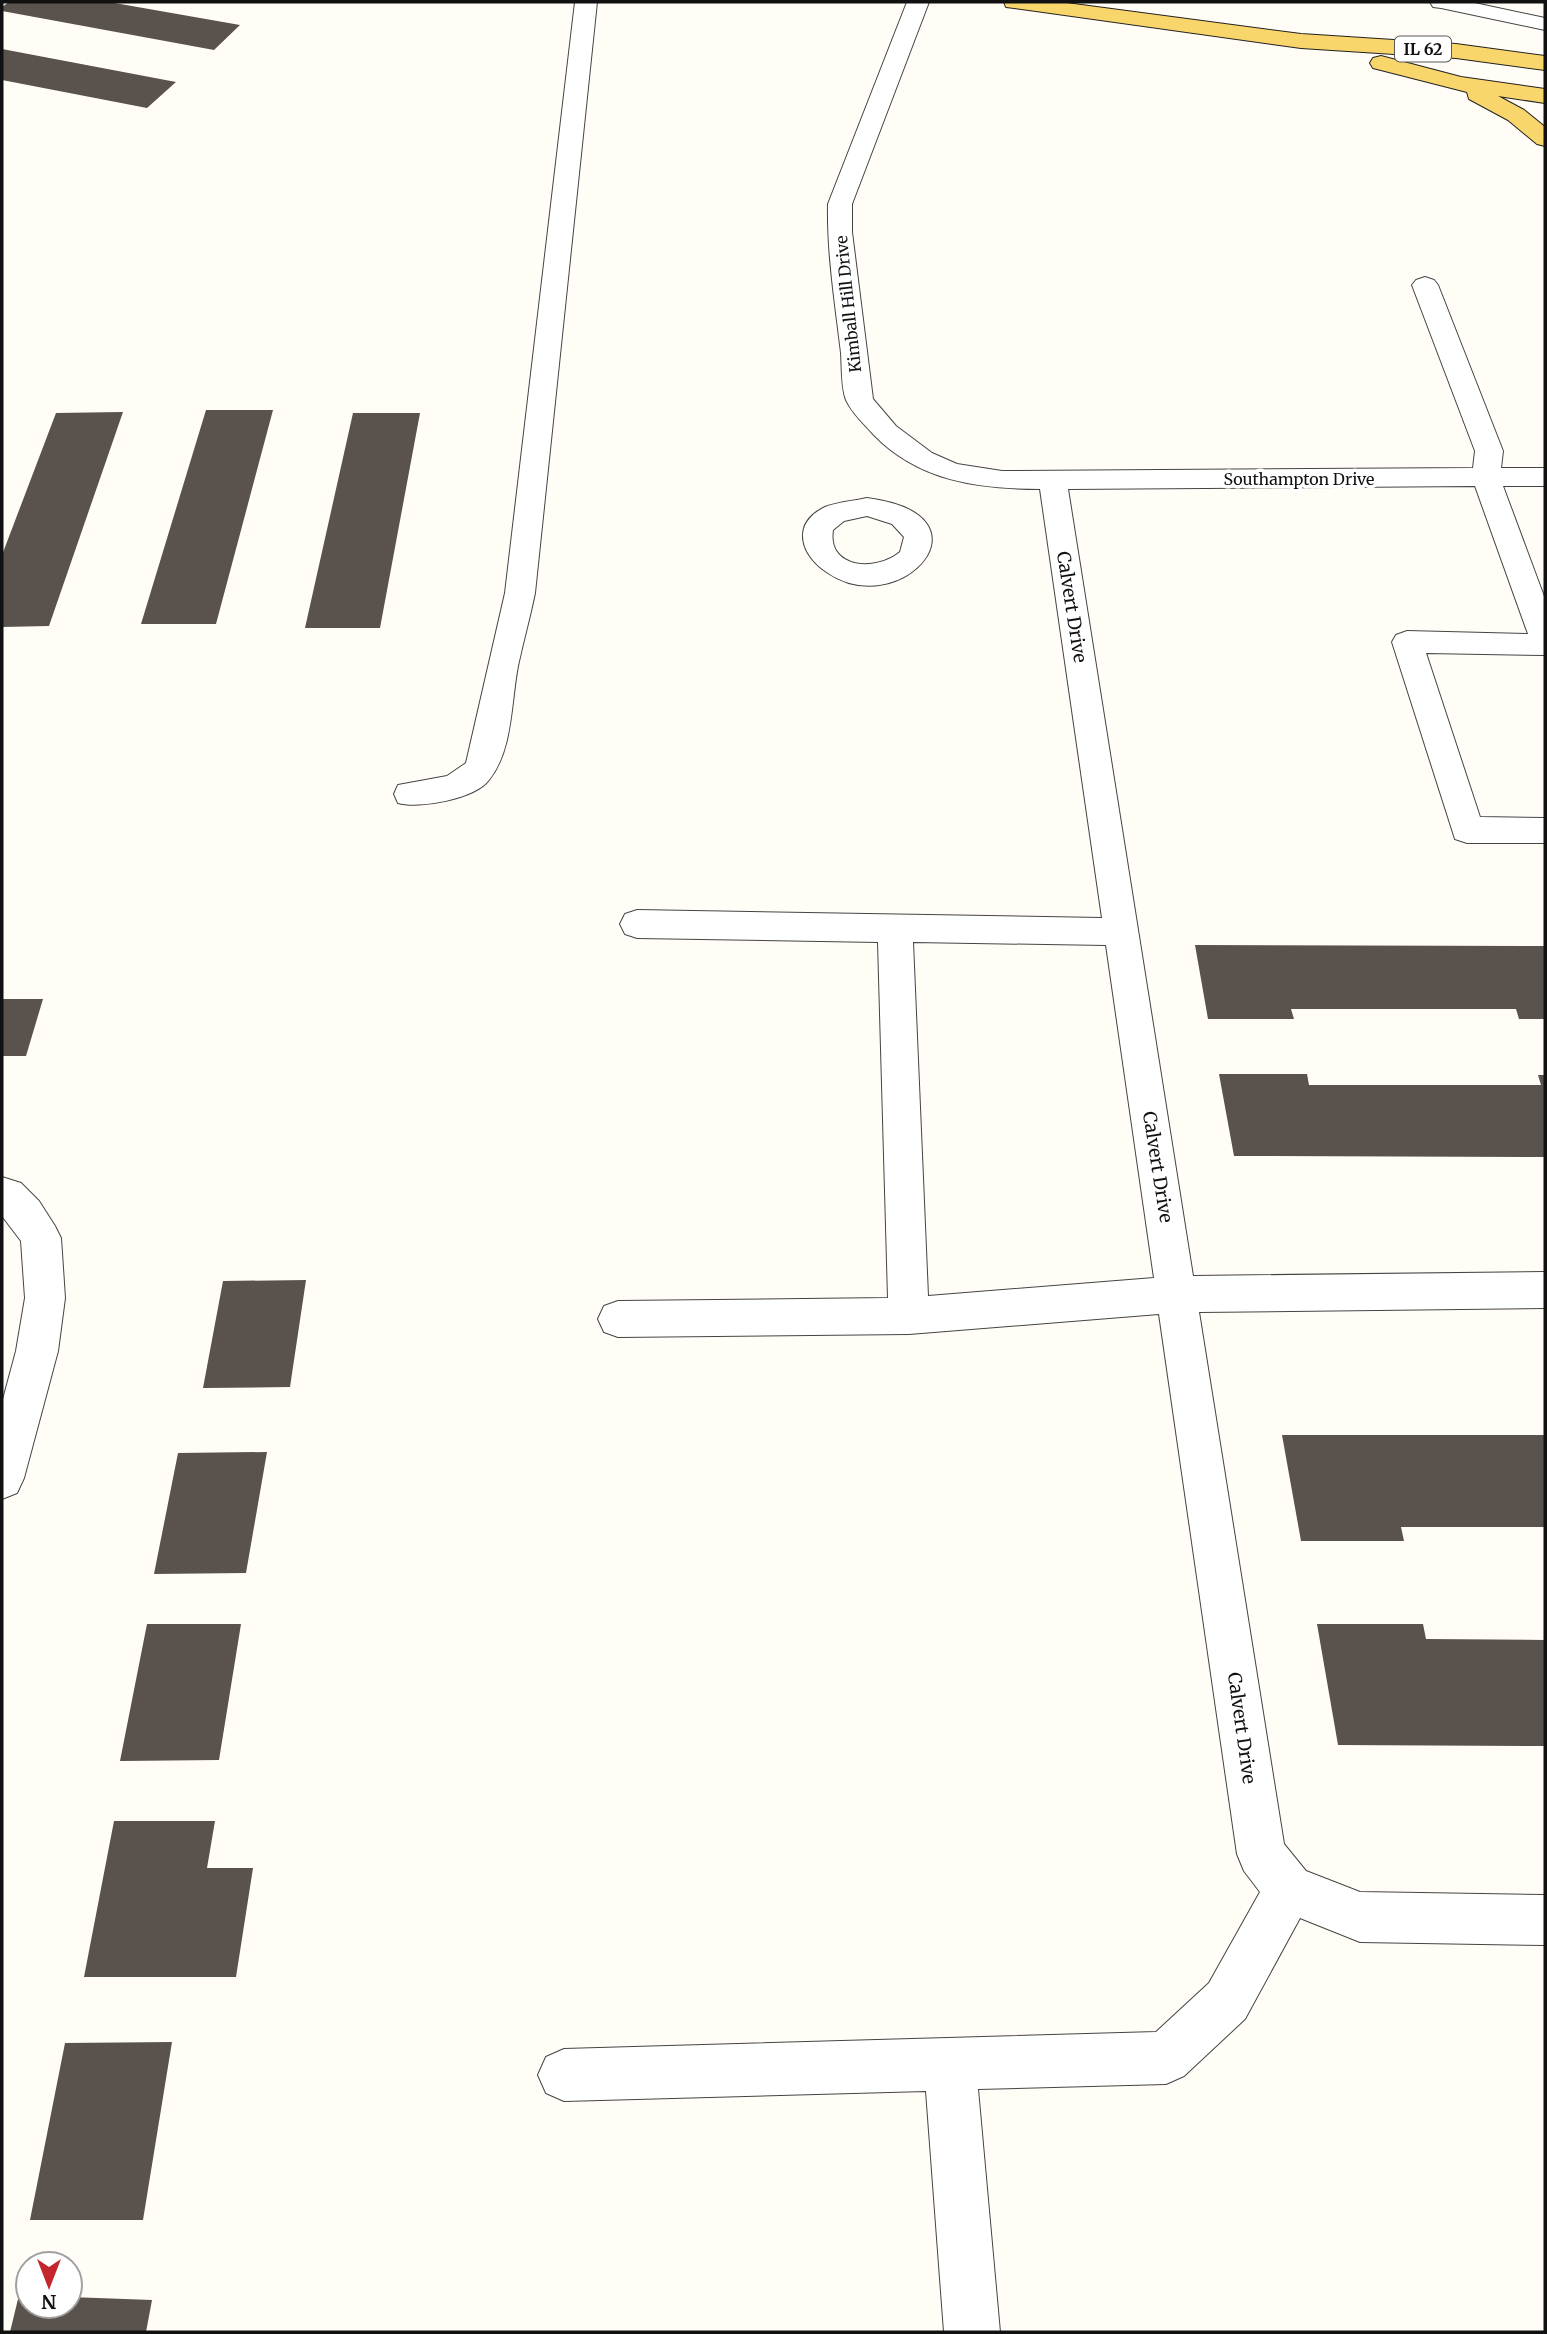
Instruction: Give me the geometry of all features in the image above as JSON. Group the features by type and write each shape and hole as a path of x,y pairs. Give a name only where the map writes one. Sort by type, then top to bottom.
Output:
{"main road":[{"name":"IL 62","path":"1014,2 1301,41 1456,51 1545,63"},
{"name":"IL 62","path":"1301,41 1460,84 1545,96"},
{"path":"1460,84 1516,115 1545,139"}],"street":[{"path":"410,794 445,789 477,774 487,750 520,593 586,2"},
{"name":"Kimball Hill Drive","path":"918,2 840,204 840,232 859,398 874,421 904,447 922,492 1002,480 1053,481"},
{"path":"1441,2 1545,24"},
{"path":"1425,285 1489,451 1486,478 1545,640"},
{"name":"Southampton Drive","path":"1053,481 1545,477"},
{"name":"Calvert Drive","path":"1053,481 1177,1294 1275,1871"},
{"path":"1545,645 1407,642 1467,830 1545,830"},
{"path":"637,924 1121,932"},
{"path":"895,928 909,1316"},
{"path":"2,1478 37,1351 45,1298 41,1238 13,1203"},
{"path":"618,1319 909,1316 1177,1294 1545,1290"},
{"path":"564,2075 1166,2058 1227,2001 1275,1871 1360,1917 1545,1920"},
{"path":"950,2065 972,2332"}],"building":[{"path":"9,2 109,2 240,25 214,50 2,11 2,7"},
{"path":"2,49 176,82 147,108 2,80"},
{"path":"206,410 273,410 216,624 141,624"},
{"path":"123,412 49,626 2,627 2,555 56,413"},
{"path":"353,413 420,413 380,628 305,628"},
{"path":"1195,945 1545,946 1545,1019 1519,1019 1516,1009 1291,1009 1294,1019 1208,1019"},
{"path":"2,999 43,999 26,1056 2,1056"},
{"path":"1219,1074 1307,1074 1309,1085 1541,1085 1538,1075 1545,1075 1545,1157 1234,1156"},
{"path":"306,1280 290,1387 203,1388 223,1281"},
{"path":"1282,1435 1545,1435 1545,1527 1401,1527 1404,1541 1301,1541"},
{"path":"267,1452 246,1573 154,1574 178,1453"},
{"path":"147,1624 241,1624 219,1760 120,1761"},
{"path":"1317,1624 1423,1624 1426,1639 1545,1640 1545,1746 1338,1745"},
{"path":"114,1821 215,1821 207,1868 253,1868 236,1977 84,1977"},
{"path":"172,2042 143,2220 30,2220 65,2043"},
{"path":"84,2298 152,2300 146,2332 10,2332 14,2316 14,2320 84,2320"}]}
